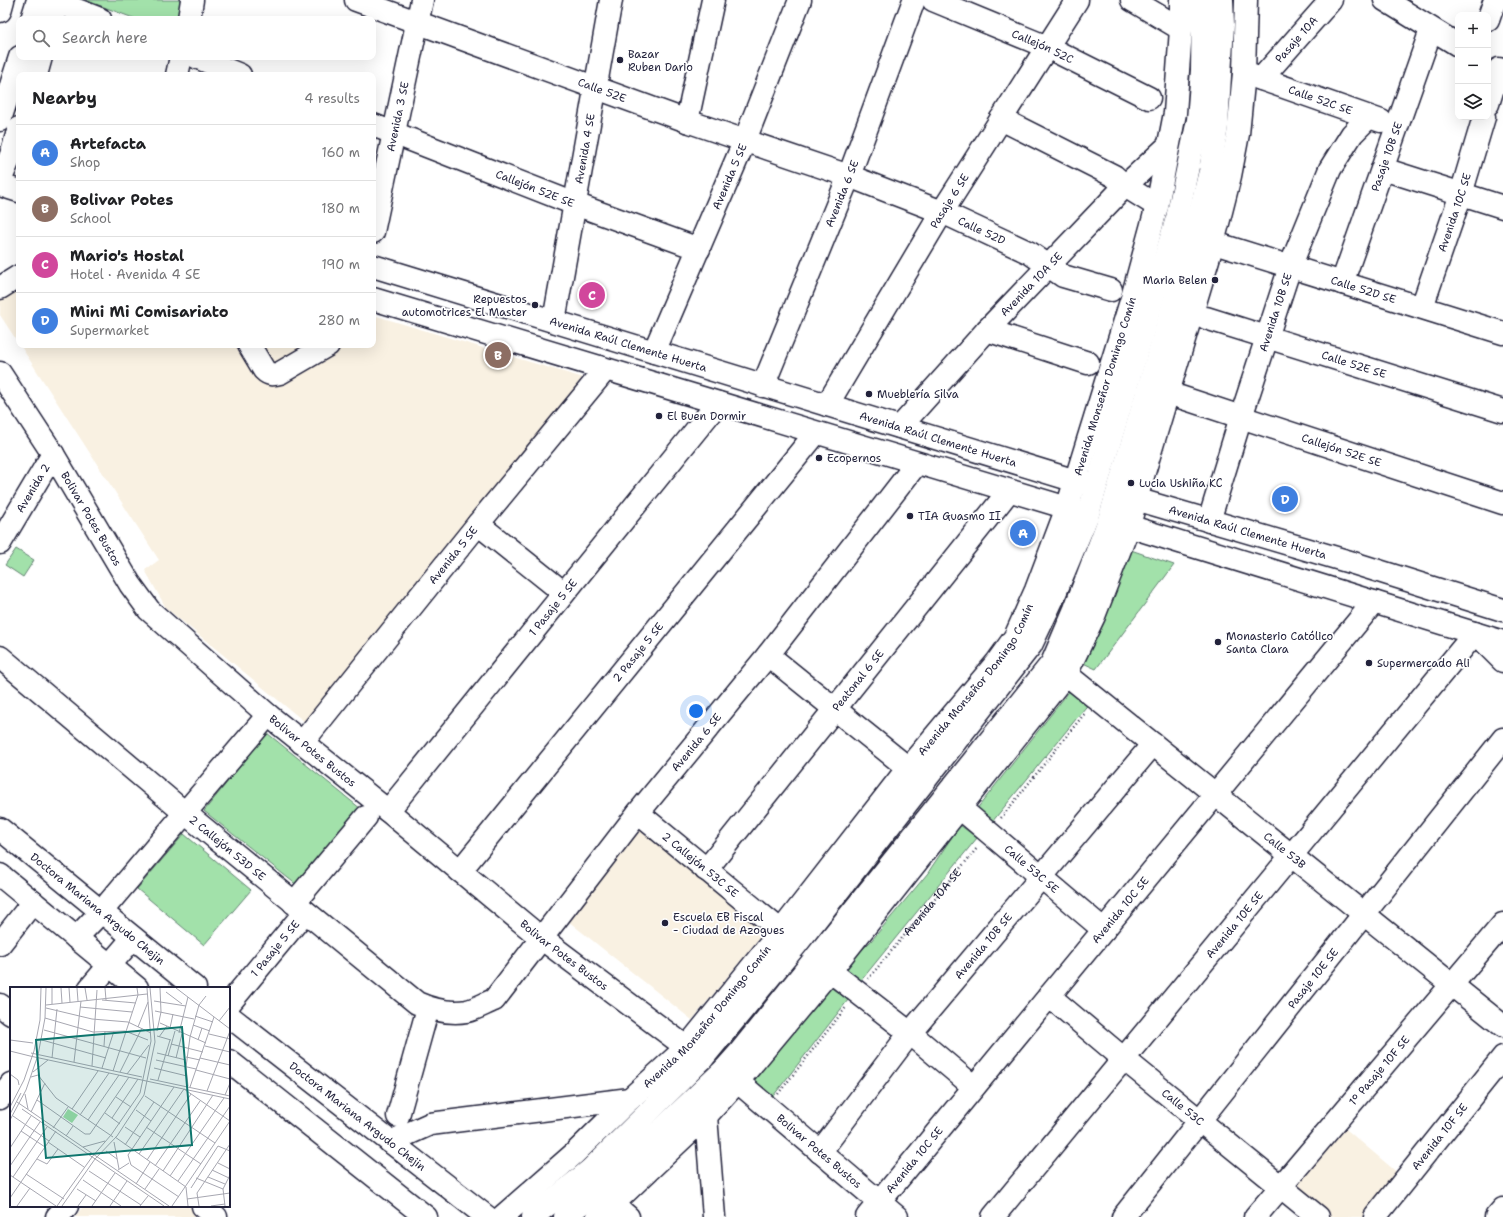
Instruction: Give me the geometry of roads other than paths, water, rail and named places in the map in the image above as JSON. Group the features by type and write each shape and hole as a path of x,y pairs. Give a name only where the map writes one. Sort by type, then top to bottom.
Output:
{"street":[{"path":"0,11 3,0"},
{"path":"189,16 192,0"},
{"name":"Calle 52E","path":"356,0 687,121 849,176"},
{"name":"Avenida 3 SE","path":"376,218 422,0"},
{"name":"Avenida 4 SE","path":"554,321 611,0"},
{"path":"687,121 713,0"},
{"name":"Avenida 5 SE","path":"654,352 745,140 800,0"},
{"name":"Avenida 6 SE","path":"763,386 849,176 914,0"},
{"name":"Callejón 52C","path":"933,0 1047,47 1149,98"},
{"name":"Pasaje 6 SE","path":"827,405 942,212 1077,0"},
{"path":"1132,0 1181,29"},
{"name":"Avenida Monseñor Domingo Comín","path":"533,1217 590,1170 695,1053 796,945 1031,645 1053,598 1091,502 1156,251 1157,206 1175,113 1181,29 1181,0"},
{"name":"Avenida Monseñor Domingo Comín","path":"502,1217 575,1153 630,1099 695,1053 781,931 908,768 997,662 1015,637 1036,590 1071,496 1132,298 1156,251 1177,218 1198,120 1202,70 1203,0"},
{"path":"613,1213 706,1116 731,1076 740,1052 985,761 1066,674 1094,616 1122,512 1213,243 1220,174 1217,126 1223,25 1222,0"},
{"path":"1220,174 1238,134 1253,76 1246,21 1246,0"},
{"path":"1246,21 1256,0"},
{"name":"Pasaje 10A","path":"1253,76 1331,0"},
{"path":"1386,0 1455,44"},
{"path":"1491,12 1495,0"},
{"path":"36,16 52,5 90,16"},
{"name":"Pasaje 10B SE","path":"1342,283 1431,30"},
{"path":"0,120 19,60"},
{"path":"37,72 41,60"},
{"path":"178,72 180,60"},
{"path":"203,60 233,72"},
{"path":"1491,92 1497,68"},
{"name":"Calle 52C SE","path":"1253,76 1398,127"},
{"name":"Avenida 10B SE","path":"1209,521 1290,267 1330,169 1352,134 1369,117"},
{"path":"1001,119 1114,176 1125,186 1157,206"},
{"name":"Avenida 10C SE","path":"1422,307 1461,194 1483,120"},
{"name":"Callejón 52E SE","path":"376,126 575,204 699,249"},
{"path":"0,131 11,132 16,130"},
{"path":"0,181 16,137"},
{"name":"Avenida 10A SE","path":"900,427 987,330 1125,186 1168,146"},
{"path":"1383,169 1503,207"},
{"name":"Calle 52D","path":"849,176 942,212 1030,253 1049,265 1058,273 1068,278 1111,290"},
{"path":"0,185 16,185"},
{"path":"0,185 16,190"},
{"name":"Calle 52D SE","path":"1224,246 1503,333"},
{"name":"Avenida Raúl Clemente Huerta","path":"376,267 900,427 1071,496 1122,512 1374,602 1503,642"},
{"path":"0,288 16,278"},
{"path":"376,291 1071,496"},
{"name":"Avenida Raúl Clemente Huerta","path":"376,300 605,370 1009,490 1071,496"},
{"name":"Calle 52E SE","path":"1206,318 1503,411"},
{"path":"987,330 1088,363"},
{"path":"252,348 264,370 271,374 280,373 323,348"},
{"name":"Avenida 5 SE","path":"302,742 478,524 605,370"},
{"name":"Bolivar Potes Bustos","path":"0,373 53,454 130,584 149,610 268,715 388,811 541,938 695,1053"},
{"name":"Callejón 52E SE","path":"1180,397 1503,503"},
{"name":"1 Pasaje 5 SE","path":"388,811 718,403"},
{"name":"2 Pasaje 5 SE","path":"460,871 816,433"},
{"name":"Avenida 2","path":"0,543 53,454"},
{"name":"Avenida 6 SE","path":"468,1011 494,1000 638,812 768,655 917,463"},
{"name":"Peatonal 6 SE","path":"706,870 836,709 1009,490"},
{"path":"1122,512 1503,637"},
{"path":"566,1217 731,1076 830,971 960,808 985,761 1052,663 1122,512"},
{"name":"Avenida Raúl Clemente Huerta","path":"1122,512 1209,521 1350,562 1503,610"},
{"path":"478,524 564,593"},
{"name":"Avenida 10C SE","path":"873,1209 1374,602"},
{"path":"1475,633 1503,661"},
{"name":"Avenida 10E SE","path":"993,1217 1475,633"},
{"path":"768,655 908,768"},
{"name":"2 Callejón 53D SE","path":"0,657 185,813 417,1003 428,1008 441,1011 468,1011"},
{"name":"Calle 53B","path":"1066,674 1503,1026"},
{"path":"76,938 102,912 268,715"},
{"name":"Pasaje 10E SE","path":"1123,1217 1503,739"},
{"name":"Avenida 10B SE","path":"820,1152 910,1033 1153,744"},
{"name":"Calle 53C SE","path":"960,808 1104,930"},
{"name":"2 Callejón 53C SE","path":"638,812 781,931"},
{"name":"1 Pasaje 5 SE","path":"230,1003 366,817"},
{"name":"Doctora Mariana Argudo Chejin","path":"0,829 194,987"},
{"path":"0,875 136,987"},
{"path":"0,944 33,902"},
{"name":"1° Pasaje 10F SE","path":"1255,1217 1503,924"},
{"path":"91,987 108,965 134,938"},
{"path":"830,971 910,1033 974,1086"},
{"name":"Calle 53C","path":"1049,996 1318,1217"},
{"path":"0,1005 10,1013"},
{"path":"398,1116 428,1008"},
{"name":"Doctora Mariana Argudo Chejin","path":"230,1017 487,1217"},
{"name":"Avenida 10F SE","path":"1375,1217 1503,1057"},
{"path":"230,1062 426,1217"},
{"name":"Bolivar Potes Bustos","path":"731,1076 820,1152 873,1209 897,1217"},
{"path":"0,1098 10,1085"},
{"path":"390,1142 430,1124 630,1099"},
{"path":"706,1116 714,1217"},
{"path":"57,1217 66,1207"},
{"path":"203,1207 216,1217"},
{"path":"1496,1217 1503,1209"}],"place":[{"name":"Bazar Ruben Dario","path":"620,60"},
{"name":"Maria Belen","path":"1215,280"},
{"name":"Mario's Hostal","path":"592,295"},
{"name":"Repuestos automotrices El Master","path":"535,305"},
{"name":"Bolivar Potes","path":"498,355"},
{"name":"Mueblería Silva","path":"869,394"},
{"name":"El Buen Dormir","path":"659,416"},
{"name":"Ecopernos","path":"819,458"},
{"name":"Lucia Ushiña KC","path":"1131,483"},
{"name":"Mini Mi Comisariato","path":"1285,499"},
{"name":"TIA Guasmo II","path":"910,516"},
{"name":"Artefacta","path":"1023,533"},
{"name":"Monasterio Católico Santa Clara","path":"1218,642"},
{"name":"Supermercado Ali","path":"1369,663"},
{"name":"Escuela EB Fiscal - Ciudad de Azogues","path":"665,923"}]}
